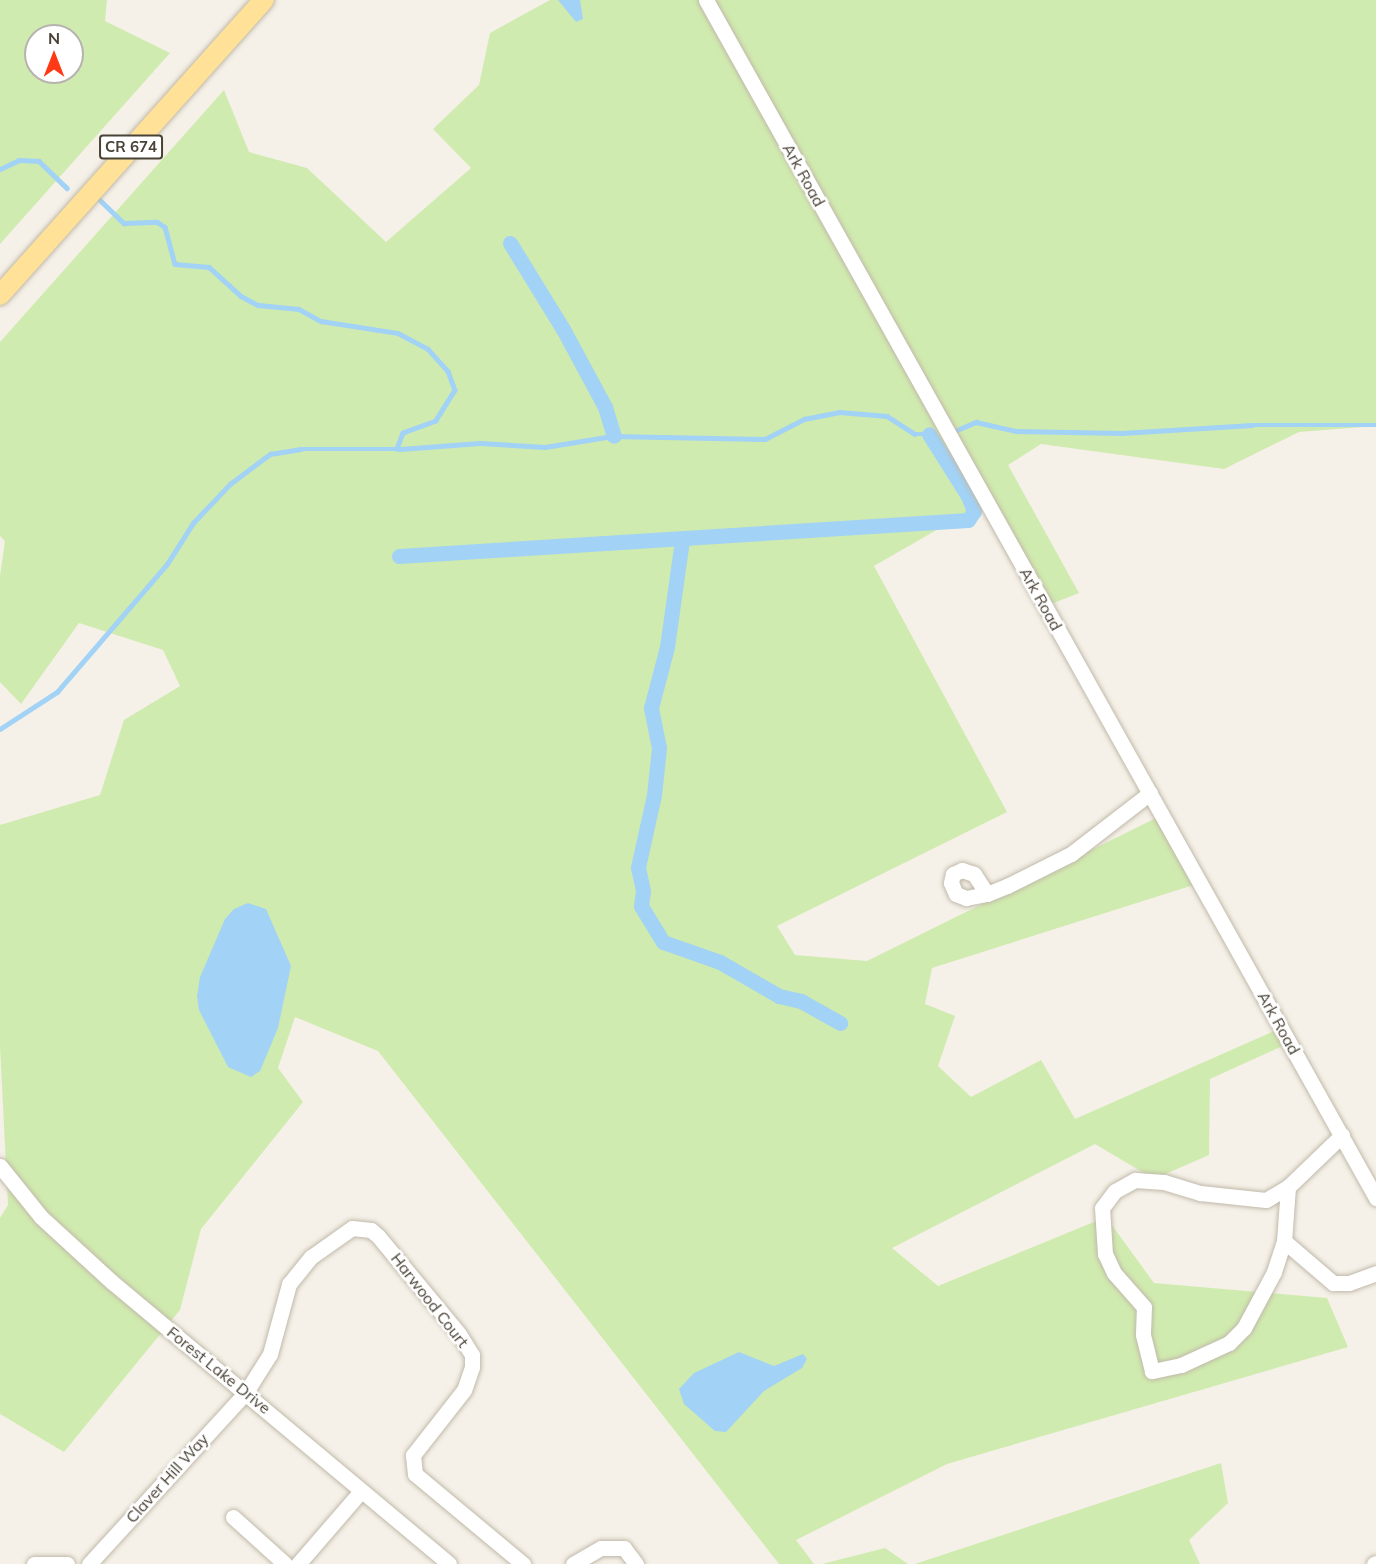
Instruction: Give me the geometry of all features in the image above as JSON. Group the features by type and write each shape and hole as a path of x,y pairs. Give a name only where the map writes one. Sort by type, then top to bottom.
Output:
{"main road":[{"name":"CR 674","path":"0,296 264,0"}],"street":[{"name":"Ark Road","path":"706,0 1376,1198"},
{"path":"987,894 1071,854 1150,793"},
{"path":"1288,1187 1284,1241 1274,1272 1244,1328 1230,1343 1191,1361 1152,1371 1143,1334 1144,1307 1114,1273 1105,1254 1102,1208 1115,1191 1135,1180 1266,1200 1288,1187 1342,1135"},
{"name":"Forest Lake Drive","path":"0,1166 58,1234 449,1564"},
{"name":"Harwood Court","path":"246,1392 270,1354 284,1294 302,1265 352,1228 371,1230 459,1334 472,1355 472,1367 464,1390 413,1455 415,1474 523,1564"},
{"path":"1284,1241 1333,1283 1349,1283 1376,1274"},
{"name":"Claver Hill Way","path":"88,1564 246,1392"},
{"path":"298,1564 361,1491"},
{"path":"234,1516 285,1564"},
{"path":"573,1564 602,1548 624,1548 636,1564"},
{"path":"34,1564 67,1564"}],"green space":[{"path":"0,0 107,0 105,21 170,53 0,244"},
{"path":"550,0 1376,0 1376,426 1299,432 1224,469 1041,444 1008,465 1079,593 1046,606 987,501 874,566 1007,812 777,926 795,955 867,961 1162,815 1200,883 932,968 925,1004 955,1016 938,1066 971,1097 1041,1060 1075,1119 1281,1028 1289,1043 1210,1079 1209,1155 1154,1179 1095,1144 892,1248 938,1286 1106,1217 1154,1283 1327,1298 1348,1347 947,1464 796,1540 814,1564 779,1564 378,1051 295,1017 278,1068 303,1102 201,1229 180,1310 64,1452 0,1414 0,1218 8,1205 0,1047 0,825 100,795 124,720 180,686 163,650 79,623 21,704 0,682 0,576 5,541 0,536 0,342 224,90 249,152 307,168 386,242 471,168 433,129 479,85 490,33"},
{"path":"1221,1463 1228,1503 1189,1540 1200,1564 915,1564"},
{"path":"885,1548 908,1564 822,1564"}],"water":[{"path":"558,0 580,0 583,19 576,22"},
{"path":"248,903 266,909 291,966 278,1028 260,1071 251,1077 228,1067 199,1010 197,996 200,977 225,919 234,909"},
{"path":"739,1352 774,1366 803,1354 807,1359 802,1368 764,1391 726,1432 715,1431 684,1404 679,1389 694,1373"}],"waterway":[{"path":"0,169 19,160 39,161 67,188"},
{"path":"99,199 124,223 157,222 165,227 175,264 209,267 241,296 258,305 299,309 321,321 398,333 428,349 448,371 455,390 436,421 403,433 397,449"},
{"path":"510,243 563,329 605,407 614,436"},
{"path":"0,729 57,692 167,564 193,523 230,484 270,454 301,449 400,449 480,443 545,447 612,436 765,439 804,419 839,412 887,416 915,434 929,434"},
{"path":"957,430 976,422 1016,431 1122,433 1252,425 1376,425"},
{"path":"399,556 968,520 974,511 968,496 929,434"},
{"path":"682,540 667,647 651,708 659,748 654,795 638,867 643,891 641,906 663,942 720,962 779,996 801,1001 840,1023"}]}
